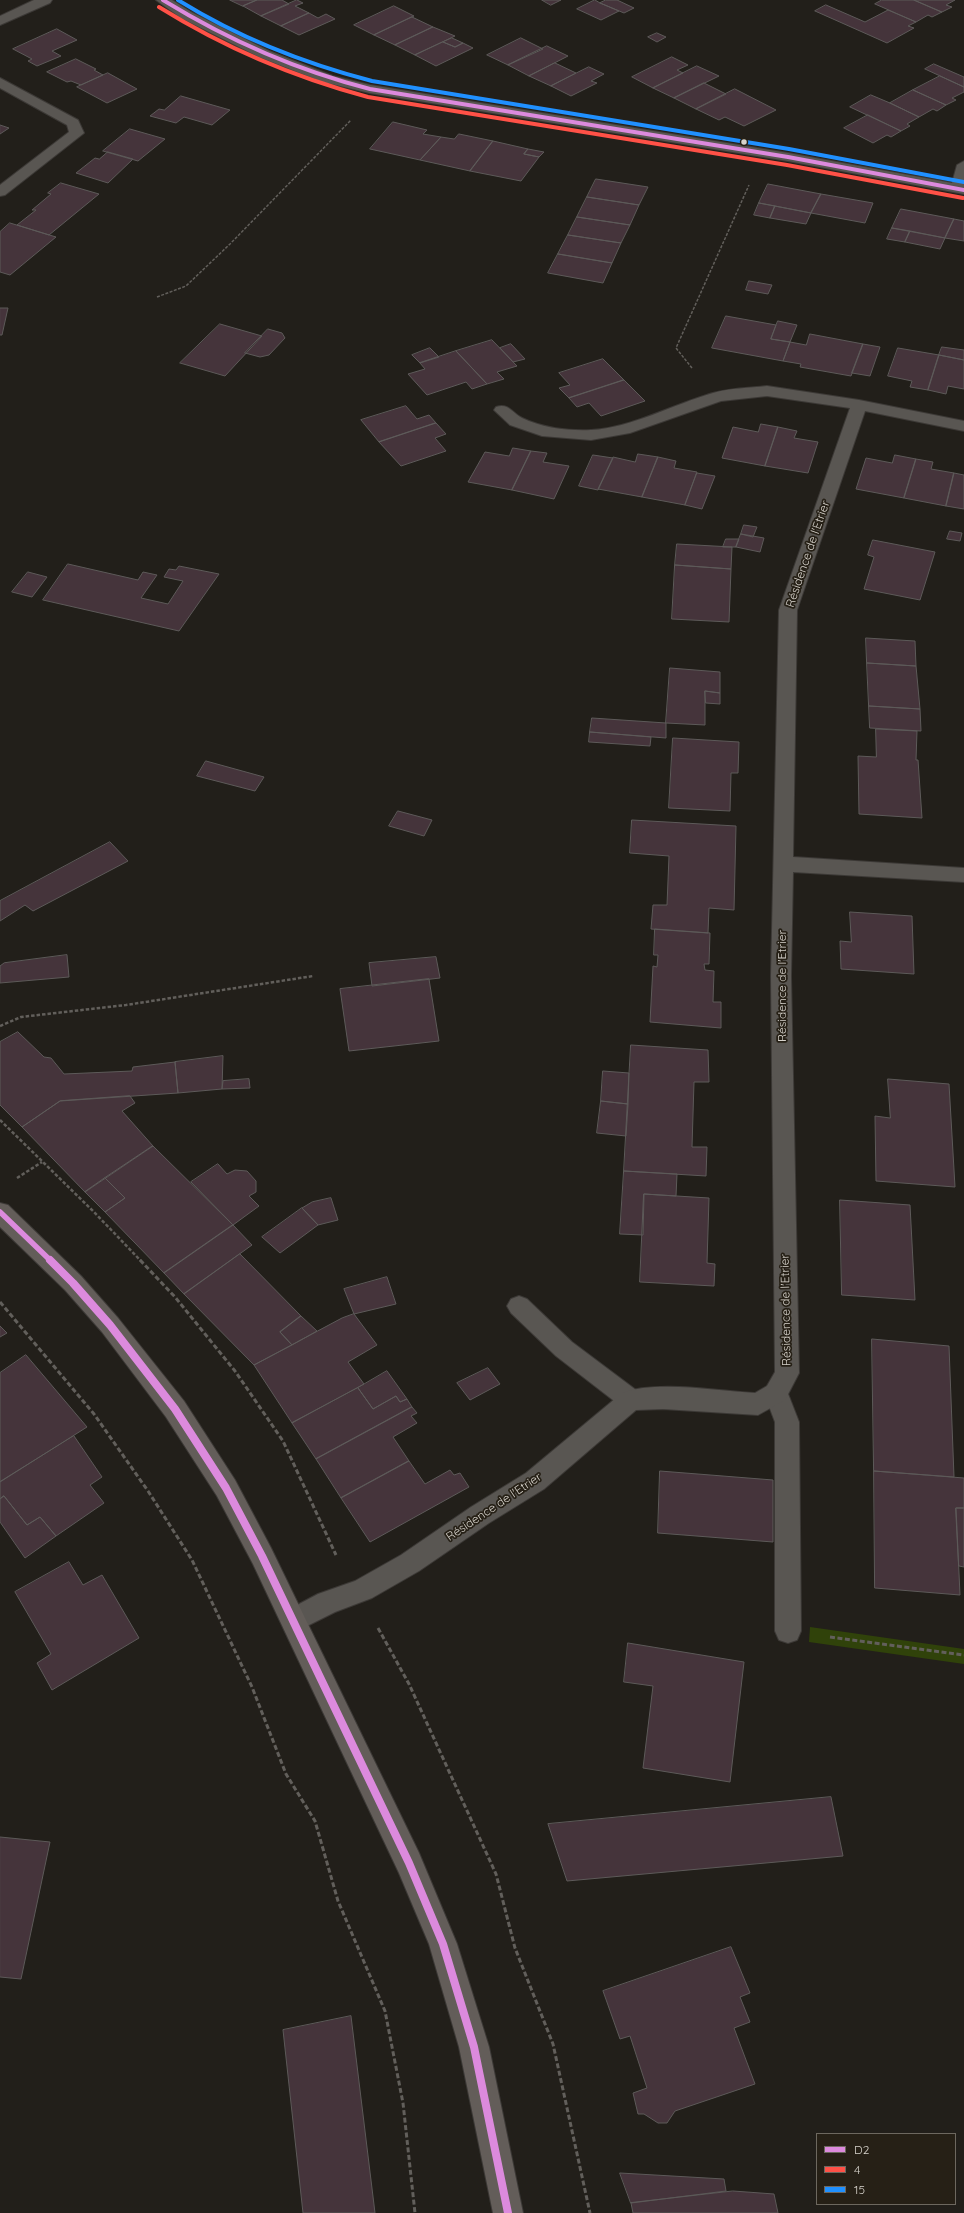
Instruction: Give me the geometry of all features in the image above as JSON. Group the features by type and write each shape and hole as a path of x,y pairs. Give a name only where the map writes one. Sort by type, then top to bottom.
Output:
{"main road":[{"path":"0,1212 73,1283 110,1325 175,1409 226,1488 294,1620 409,1863 443,1944 474,2047 508,2213"}],"street":[{"path":"0,21 45,0"},
{"path":"169,1 186,15 264,54 328,79 370,89 879,172 962,179"},
{"path":"0,82 73,123 77,133 0,192"},
{"path":"502,410 516,422 548,432 591,435 624,429 719,396 767,391 859,405 964,426"},
{"name":"Résidence de l'Etrier","path":"294,1620 327,1603 363,1590 410,1564 480,1515 535,1482 631,1400 663,1398 758,1404 776,1393 787,1373 781,976 787,735 788,610 859,405"},
{"path":"783,864 964,875"},
{"path":"519,1306 564,1348 631,1400"},
{"path":"776,1393 787,1422 788,1632"}],"path":[{"path":"157,297 186,286 236,238 353,118"},
{"path":"719,396 703,381 676,348 756,168 766,153"},
{"path":"0,1026 21,1017 126,1004 313,976"},
{"path":"12,1181 42,1162"},
{"path":"0,1302 94,1414 148,1491 192,1560 252,1687 286,1774 315,1821 338,1901 385,2011 403,2103 415,2213"},
{"path":"788,1632 964,1655"}],"green space":[{"path":"810,1627 964,1649 964,1664 809,1642"}],"building":[{"path":"230,0 257,0 243,6"},
{"path":"257,0 282,0 289,4 261,16 243,6"},
{"path":"297,0 303,3 295,6 309,13 281,26 261,16"},
{"path":"542,0 561,0 551,5"},
{"path":"595,0 619,11 601,20 577,9"},
{"path":"606,0 617,0 634,8 624,13 600,3"},
{"path":"882,0 914,0 942,12 932,17 928,15 916,22 875,4"},
{"path":"914,0 955,0 946,5 952,7 942,12"},
{"path":"826,5 865,22 888,10 916,22 908,26 914,28 887,43 815,11"},
{"path":"394,6 414,16 374,35 354,25"},
{"path":"309,13 318,18 326,14 335,19 299,35 281,26"},
{"path":"412,17 433,27 395,45 374,35"},
{"path":"433,27 455,36 415,55 395,45"},
{"path":"57,29 77,40 52,51 61,56 37,66 28,61 32,59 13,49"},
{"path":"657,33 666,37 657,42 648,37"},
{"path":"452,38 463,43 455,47 443,42"},
{"path":"521,38 543,49 508,65 487,55"},
{"path":"443,42 455,47 463,43 473,48 436,66 415,55"},
{"path":"547,46 568,56 529,76 508,65"},
{"path":"672,57 688,65 677,70 683,73 653,88 632,77"},
{"path":"76,59 96,69 94,70 103,75 81,85 71,81 67,82 47,72"},
{"path":"555,63 576,73 551,86 529,76"},
{"path":"934,64 964,77 964,87 925,69"},
{"path":"697,66 719,76 674,98 653,88"},
{"path":"589,67 604,74 591,81 597,83 571,96 551,86"},
{"path":"108,73 137,89 107,103 77,87"},
{"path":"940,76 964,87 964,92 952,98 956,100 946,105 913,90"},
{"path":"704,83 726,94 696,109 674,98"},
{"path":"735,89 776,110 744,126 725,117 719,120 696,109"},
{"path":"913,90 946,105 937,111 933,109 919,117 890,103"},
{"path":"871,95 919,117 907,124 910,126 901,131 850,107"},
{"path":"181,96 230,110 212,125 184,117 176,123 150,116 159,109 164,110"},
{"path":"868,115 901,131 891,137 887,135 873,143 844,128"},
{"path":"393,122 427,130 423,134 441,137 420,160 370,149"},
{"path":"0,125 9,128 0,134"},
{"path":"130,129 165,139 138,161 103,151"},
{"path":"459,134 493,141 470,171 420,160 441,137 454,139"},
{"path":"493,141 528,149 524,154 539,157 521,181 470,171"},
{"path":"528,149 544,152 539,157 524,154"},
{"path":"108,152 133,159 108,183 76,173 95,158 99,159"},
{"path":"596,179 648,187 639,205 587,197"},
{"path":"61,183 99,194 49,235 17,225 36,210 32,210 51,194 48,193"},
{"path":"768,184 821,194 811,213 759,203"},
{"path":"821,194 873,203 865,223 811,213"},
{"path":"587,197 639,205 630,225 577,217"},
{"path":"759,203 775,206 770,218 754,215"},
{"path":"775,206 811,213 806,224 770,218"},
{"path":"901,209 954,219 945,238 892,228"},
{"path":"577,217 630,225 621,243 568,235"},
{"path":"954,219 964,221 964,241 945,238"},
{"path":"10,223 56,237 10,275 0,272 0,232"},
{"path":"892,228 910,231 905,242 887,239"},
{"path":"910,231 945,238 940,249 905,242"},
{"path":"568,235 621,243 612,263 558,254"},
{"path":"558,254 612,263 603,283 548,273"},
{"path":"749,281 772,285 768,294 746,290"},
{"path":"0,308 8,308 2,335 0,335"},
{"path":"726,316 776,325 771,339 790,342 783,361 712,348"},
{"path":"778,321 797,325 790,342 771,339"},
{"path":"220,324 262,336 225,376 180,363"},
{"path":"268,329 282,333 285,338 269,355 260,357 245,353"},
{"path":"810,334 863,344 851,376 800,367 801,364 783,361 790,342 806,345"},
{"path":"492,340 517,366 497,372 504,379 487,384 456,351"},
{"path":"511,344 525,359 513,362 500,348"},
{"path":"863,344 880,347 870,376 852,373"},
{"path":"942,347 964,350 964,360 939,355"},
{"path":"430,348 439,357 420,363 412,355"},
{"path":"898,348 939,355 928,390 910,387 912,381 888,376"},
{"path":"456,351 487,384 472,389 466,382 427,395 408,374 425,369 420,363"},
{"path":"939,355 964,360 964,389 948,386 946,394 928,390"},
{"path":"603,359 624,380 569,398 559,388 570,385 559,373"},
{"path":"624,380 645,401 601,416 589,403 577,407 569,398"},
{"path":"406,406 417,419 429,415 436,423 379,442 361,420"},
{"path":"436,423 446,434 435,438 446,451 401,466 379,442"},
{"path":"761,424 778,427 765,466 722,458 733,427 758,432"},
{"path":"778,427 797,431 794,438 818,442 808,473 765,466"},
{"path":"513,448 531,451 512,490 468,482 485,452 509,456"},
{"path":"531,451 547,453 543,462 569,466 554,499 512,490"},
{"path":"638,454 658,457 642,497 598,489 613,457 635,462"},
{"path":"593,455 613,458 598,490 579,486"},
{"path":"895,455 916,459 904,498 856,489 866,458 892,463"},
{"path":"658,457 676,461 674,468 697,472 685,505 642,497"},
{"path":"916,459 933,462 931,469 954,473 946,506 904,498"},
{"path":"697,473 715,476 702,509 685,505"},
{"path":"954,473 964,475 964,509 946,506"},
{"path":"744,525 757,527 753,537 741,534"},
{"path":"950,531 962,533 960,541 947,539"},
{"path":"741,534 764,538 760,552 736,547"},
{"path":"726,539 739,539 736,547 723,547"},
{"path":"873,540 935,552 920,600 864,589 874,557 868,555"},
{"path":"677,544 732,547 731,569 675,565"},
{"path":"68,564 138,580 143,572 157,575 141,598 168,604 183,581 164,577 169,569 176,570 179,566 219,574 179,631 43,600"},
{"path":"675,565 731,569 729,622 672,619"},
{"path":"28,572 47,577 32,597 12,592"},
{"path":"866,638 915,641 916,666 867,663"},
{"path":"867,663 916,666 920,709 869,706"},
{"path":"670,668 720,672 720,693 705,691 705,725 666,723"},
{"path":"705,691 720,693 720,704 706,703"},
{"path":"869,706 920,709 921,731 870,728"},
{"path":"592,718 666,723 666,738 590,732"},
{"path":"876,729 917,731 916,760 918,760 922,818 859,814 858,756 876,757"},
{"path":"590,732 651,737 650,746 589,742"},
{"path":"673,738 739,742 738,773 731,773 730,811 669,808"},
{"path":"206,761 264,777 255,791 197,776"},
{"path":"398,811 432,820 424,836 389,826"},
{"path":"632,820 736,826 734,910 709,908 708,933 651,929 653,905 667,905 669,856 630,853"},
{"path":"110,842 128,861 33,911 25,905 0,921 0,901"},
{"path":"850,912 912,916 914,974 841,969 840,941 851,942"},
{"path":"655,929 710,933 709,964 704,964 705,970 714,971 713,1002 721,1002 721,1028 650,1022 653,966 657,967 658,955 654,955"},
{"path":"67,955 69,977 0,983 0,966 4,963"},
{"path":"436,957 440,978 372,986 369,963"},
{"path":"429,979 439,1041 349,1051 340,989"},
{"path":"18,1032 44,1057 51,1058 64,1074 132,1071 133,1067 175,1062 178,1093 60,1101 22,1127 0,1105 0,1042"},
{"path":"631,1045 708,1050 709,1082 694,1082 692,1147 707,1147 706,1176 624,1171"},
{"path":"223,1056 222,1089 178,1093 175,1062"},
{"path":"603,1071 629,1073 628,1104 601,1101"},
{"path":"249,1079 250,1088 222,1089 223,1081"},
{"path":"888,1079 949,1084 955,1187 876,1181 875,1116 890,1118"},
{"path":"130,1096 135,1103 122,1111 153,1146 85,1192 22,1127 60,1101"},
{"path":"601,1101 628,1104 626,1136 597,1133"},
{"path":"153,1146 233,1225 164,1273 105,1212 125,1198 105,1178"},
{"path":"218,1164 227,1174 235,1170 247,1171 256,1181 256,1192 249,1196 259,1206 233,1225 191,1182"},
{"path":"624,1171 677,1174 676,1196 644,1194 643,1235 620,1234"},
{"path":"105,1178 125,1198 105,1212 85,1192"},
{"path":"644,1194 709,1198 707,1263 715,1264 714,1286 640,1282"},
{"path":"331,1198 338,1220 318,1225 302,1208 312,1202"},
{"path":"840,1200 910,1205 915,1300 842,1295"},
{"path":"302,1208 318,1225 280,1253 262,1237"},
{"path":"233,1225 252,1245 184,1294 164,1273"},
{"path":"240,1254 301,1316 280,1332 292,1345 254,1365 184,1294"},
{"path":"387,1277 396,1304 354,1314 344,1289"},
{"path":"354,1314 377,1345 348,1362 364,1384 292,1423 254,1365 342,1318"},
{"path":"301,1316 317,1331 292,1345 280,1332"},
{"path":"0,1326 7,1333 0,1337"},
{"path":"872,1339 949,1346 954,1477 874,1471"},
{"path":"26,1355 87,1427 0,1482 0,1373"},
{"path":"488,1368 500,1384 470,1400 457,1383"},
{"path":"387,1371 407,1399 400,1402 396,1396 373,1409 358,1388"},
{"path":"358,1388 373,1409 396,1396 400,1402 407,1399 412,1407 316,1459 292,1423"},
{"path":"412,1407 417,1413 411,1416 417,1423 393,1437 409,1461 341,1498 316,1459"},
{"path":"74,1436 102,1477 90,1485 104,1503 56,1536 40,1517 27,1525 4,1496 0,1499 0,1482"},
{"path":"409,1461 425,1484 450,1470 454,1475 460,1473 469,1487 370,1542 341,1498"},
{"path":"660,1471 773,1480 773,1542 658,1533"},
{"path":"874,1471 964,1478 964,1508 956,1508 960,1595 875,1588"},
{"path":"4,1496 27,1525 40,1517 56,1536 25,1558 0,1522 0,1499"},
{"path":"956,1508 964,1508 964,1567 959,1566"},
{"path":"69,1562 83,1585 102,1575 139,1638 52,1690 37,1663 51,1654 15,1592"},
{"path":"628,1643 744,1662 730,1782 643,1768 653,1686 624,1682"},
{"path":"831,1797 843,1856 567,1881 548,1824"},
{"path":"0,1837 50,1842 21,1979 0,1977"},
{"path":"731,1947 750,1993 740,1997 750,2022 734,2028 755,2084 675,2111 667,2123 658,2123 644,2114 638,2114 633,2093 647,2088 630,2036 620,2039 603,1991"},
{"path":"351,2016 375,2213 303,2213 283,2030"},
{"path":"620,2173 724,2179 726,2191 631,2203"},
{"path":"733,2191 774,2194 778,2213 633,2213 631,2203"}],"transit line":[{"name":"D2","path":"163,0 212,29 263,54 316,74 370,89 788,157 964,190"},
{"name":"15","path":"178,0 223,26 272,49 297,59 347,75 372,81 789,149 964,182"},
{"name":"4","path":"159,7 208,36 259,61 340,90 368,97 787,165 963,198"},
{"name":"D2","path":"0,1212 73,1283 110,1325 175,1409 226,1488 262,1556 409,1863 443,1944 474,2047 508,2213"}]}
